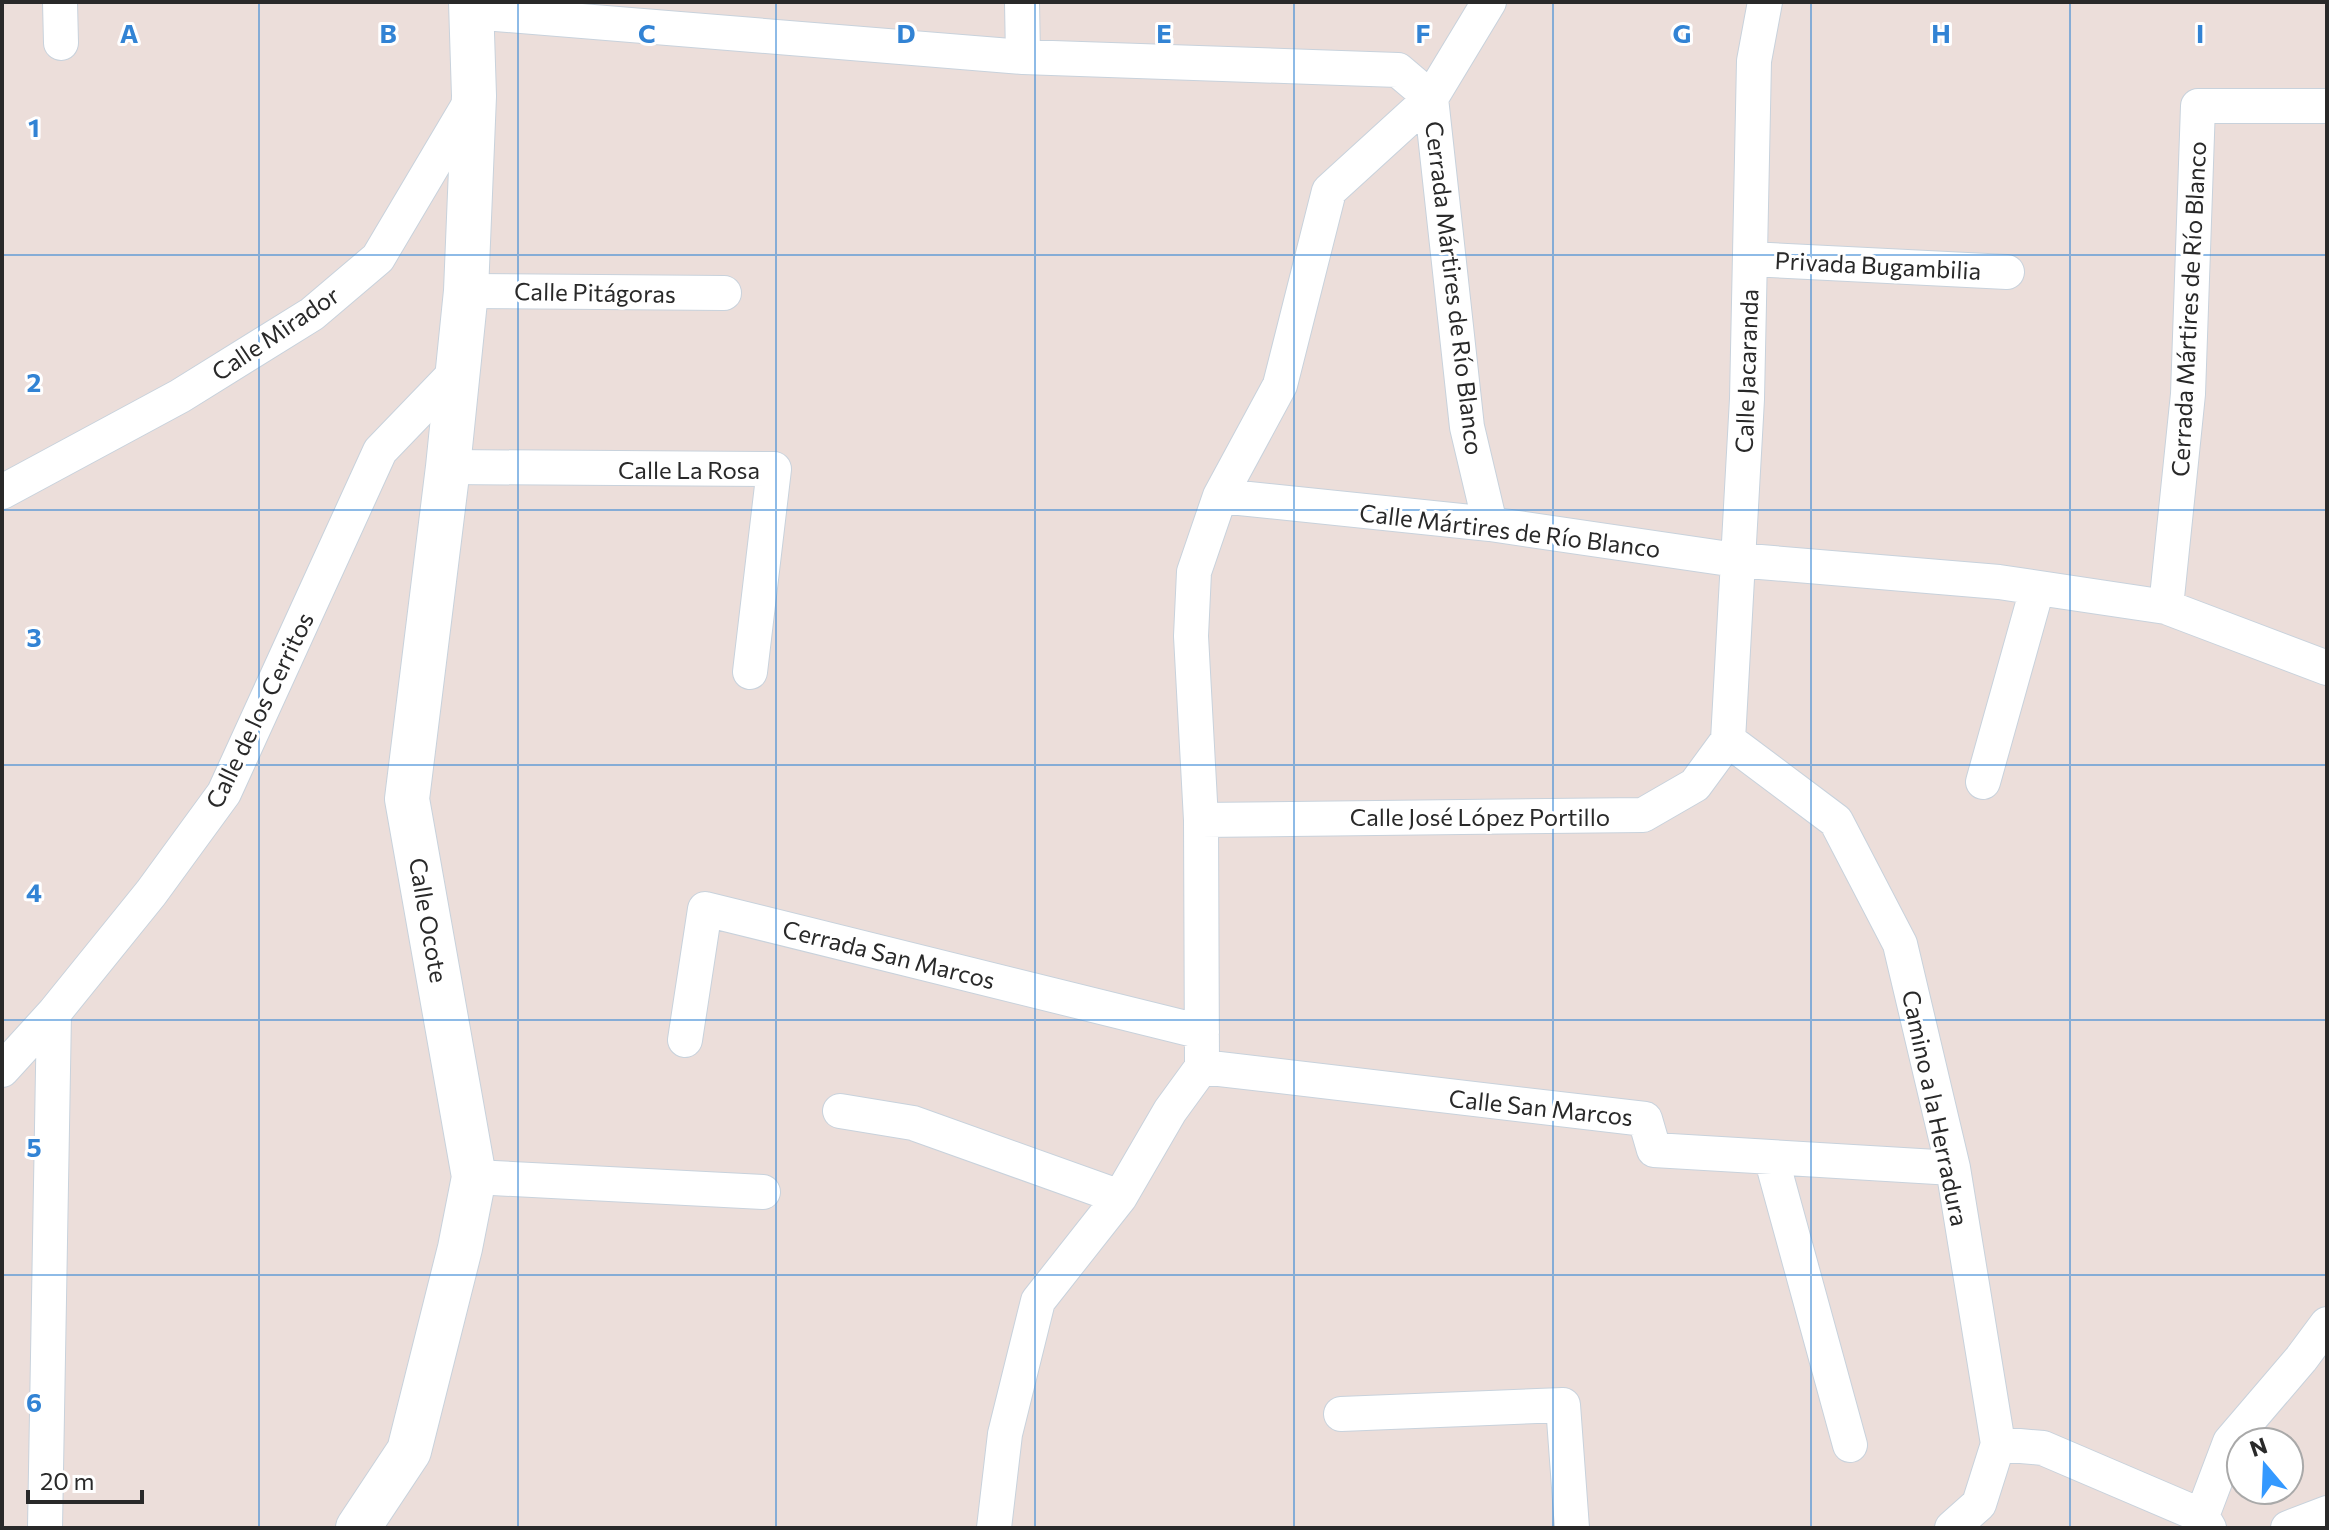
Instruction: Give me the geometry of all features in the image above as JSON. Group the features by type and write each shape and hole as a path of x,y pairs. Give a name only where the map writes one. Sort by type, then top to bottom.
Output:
{"street":[{"path":"60,2 61,43"},
{"path":"1022,2 1023,57"},
{"path":"994,1528 1005,1434 1038,1301 1120,1197 1170,1111 1202,1067 1201,820 1191,636 1194,572 1220,496 1280,385 1329,191 1431,98 1489,2"},
{"name":"Calle Jacaranda","path":"1728,740 1747,399 1754,61 1765,2"},
{"path":"471,7 1023,57 1398,70 1431,98"},
{"name":"Calle Ocote","path":"358,1528 409,1451 460,1248 474,1177 407,799 448,467 466,291 474,96 471,7"},
{"name":"Calle Mirador","path":"2,492 180,396 312,314 378,258 474,96"},
{"name":"Cerrada Mártires de Río Blanco","path":"1431,98 1467,427 1490,524"},
{"name":"Cerrada Mártires de Río Blanco","path":"2166,607 2188,394 2198,106 2327,106"},
{"name":"Privada Bugambilia","path":"1750,259 2007,272"},
{"name":"Calle Pitágoras","path":"466,291 724,293"},
{"name":"Calle de los Cerritos","path":"2,1070 54,1013 151,893 224,793 380,451 457,371"},
{"name":"Calle La Rosa","path":"448,467 774,469 750,672"},
{"name":"Calle Mártires de Río Blanco","path":"1220,496 1490,524 1736,560 1999,582 2166,607 2327,668"},
{"path":"1983,782 2037,589"},
{"name":"Calle José López Portillo","path":"1201,820 1643,815 1695,785 1728,740"},
{"name":"Camino a la Herradura","path":"1728,740 1836,821 1900,944 1953,1168 1998,1444 1979,1504 1952,1528"},
{"name":"Cerrada San Marcos","path":"685,1040 705,909 1202,1032"},
{"path":"45,1528 54,1013"},
{"name":"Calle San Marcos","path":"1202,1067 1645,1119 1654,1150 1953,1168"},
{"path":"840,1111 913,1123 1120,1197"},
{"path":"1771,1157 1850,1445"},
{"path":"474,1177 763,1192"},
{"path":"1998,1444 2043,1448 2206,1522 2230,1442 2327,1324"},
{"path":"1341,1414 1563,1405 1572,1528"},
{"path":"2288,1528 2327,1513"}]}
